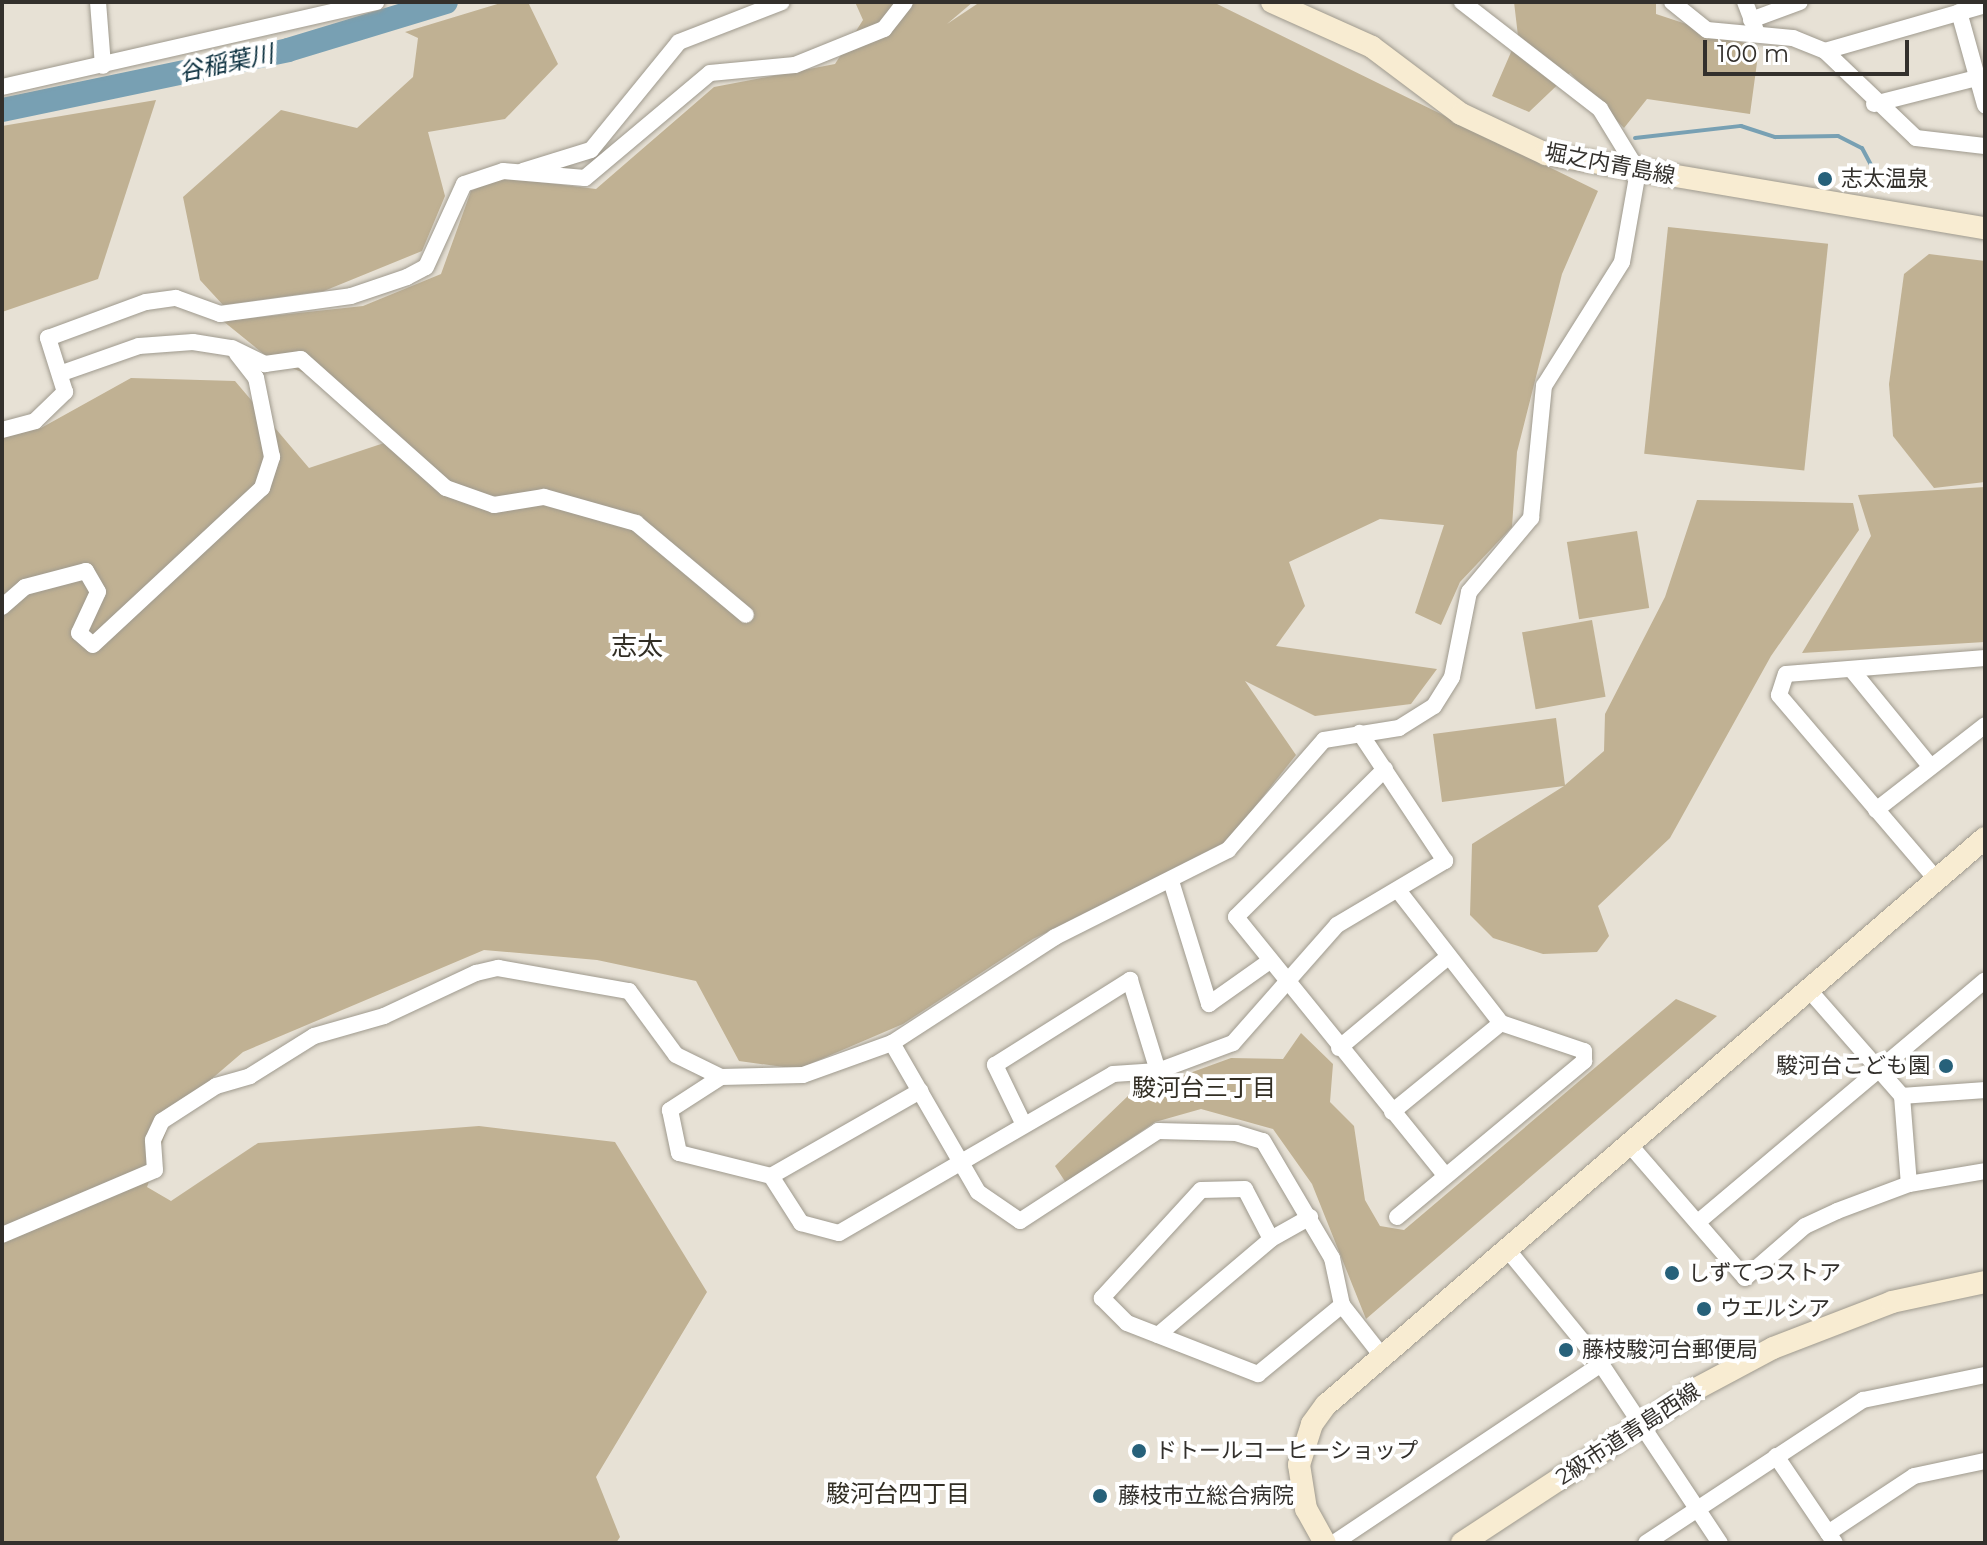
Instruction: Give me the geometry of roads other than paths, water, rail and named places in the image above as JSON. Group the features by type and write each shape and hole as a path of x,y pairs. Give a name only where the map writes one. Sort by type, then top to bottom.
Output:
{"street":[{"path":"98,2 103,66"},
{"path":"2,87 376,2"},
{"path":"521,172 591,150 679,42 782,2"},
{"path":"2,430 56,407 65,372 48,338 146,302 176,298 220,314 351,296 407,277 426,267 464,184 483,175 521,172 585,178 710,73 795,65 884,29 905,2"},
{"name":"堀之内青島線","path":"1272,2 1372,47 1509,140 1985,228"},
{"name":"堀之内青島線","path":"1311,2 1373,31 1492,115 1590,152 1637,165 1985,212"},
{"path":"2,1235 155,1170 153,1140 162,1121 216,1086 250,1076 314,1036 384,1016 476,973 498,968 629,991 676,1055 721,1077 803,1075 892,1043 1055,937 1228,850 1324,740 1399,728 1434,706 1452,677 1469,592 1526,529 1544,386 1622,262 1637,165 1600,109 1462,2"},
{"path":"1672,2 1707,30 1754,26 1800,2"},
{"path":"1745,2 1754,26"},
{"path":"1825,51 1985,5"},
{"path":"1959,12 1981,77 1985,105"},
{"path":"1754,26 1825,51 1874,104 1916,138 1985,146"},
{"path":"1874,104 1981,77"},
{"path":"65,372 139,346 232,348 265,364 301,359 388,442 469,500 494,505 544,497 636,523 746,615"},
{"path":"2,607 25,587 86,571 98,592 79,633 93,645 262,488 272,457 256,378 232,348"},
{"path":"1936,879 1779,695 1786,674 1985,658"},
{"path":"1851,669 1930,766"},
{"path":"1876,810 1985,725"},
{"path":"721,1077 670,1110 679,1153 771,1176 801,1223 839,1233 1113,1074 1158,1071 1233,1043 1337,925 1439,867 1445,855 1360,733"},
{"path":"1385,769 1236,917 1267,963 1446,1176"},
{"path":"1325,1543 1303,1501 1304,1441 1326,1405 1985,838"},
{"path":"1171,881 1209,1004 1267,963"},
{"path":"1397,1217 1584,1061 1584,1051 1501,1023 1398,890"},
{"path":"1339,1048 1449,956"},
{"path":"1024,1125 995,1065 1130,980 1158,1071"},
{"path":"1698,1222 1985,980"},
{"path":"1809,990 1902,1096 1909,1184"},
{"path":"1392,1112 1501,1023"},
{"path":"892,1043 978,1192 1020,1221 1158,1131 1236,1133 1263,1141 1332,1258 1342,1305 1382,1356"},
{"path":"1902,1096 1985,1090"},
{"path":"771,1176 920,1091"},
{"path":"1629,1144 1745,1278 1805,1226 1909,1184 1985,1171"},
{"path":"1271,1239 1245,1189 1201,1190 1102,1298 1127,1323 1258,1374 1342,1305"},
{"path":"1158,1335 1271,1239 1310,1217"},
{"path":"1507,1249 1601,1364 1720,1543"},
{"name":"2級市道青島西線","path":"1462,1543 1642,1423 1840,1320 1985,1282"},
{"path":"1334,1543 1601,1364"},
{"path":"1646,1543 1863,1400 1985,1375"},
{"path":"1776,1456 1832,1538 1914,1476 1985,1461"}],"waterway":[{"name":"谷稲葉川","path":"2,110 288,50 446,2"},
{"path":"1635,138 1741,126 1775,137 1838,136 1862,148 1878,178"}],"place":[{"name":"志太温泉","path":"1825,179"},
{"name":"駿河台こども園","path":"1946,1066"},
{"name":"しずてつストア","path":"1672,1273"},
{"name":"ウエルシア","path":"1704,1309"},
{"name":"藤枝駿河台郵便局","path":"1566,1350"},
{"name":"ドトールコーヒーショップ","path":"1139,1451"},
{"name":"藤枝市立総合病院","path":"1100,1496"}],"district":[{"name":"志太","path":"637,647"},
{"name":"駿河台三丁目","path":"1204,1088"},
{"name":"駿河台四丁目","path":"898,1494"}]}
